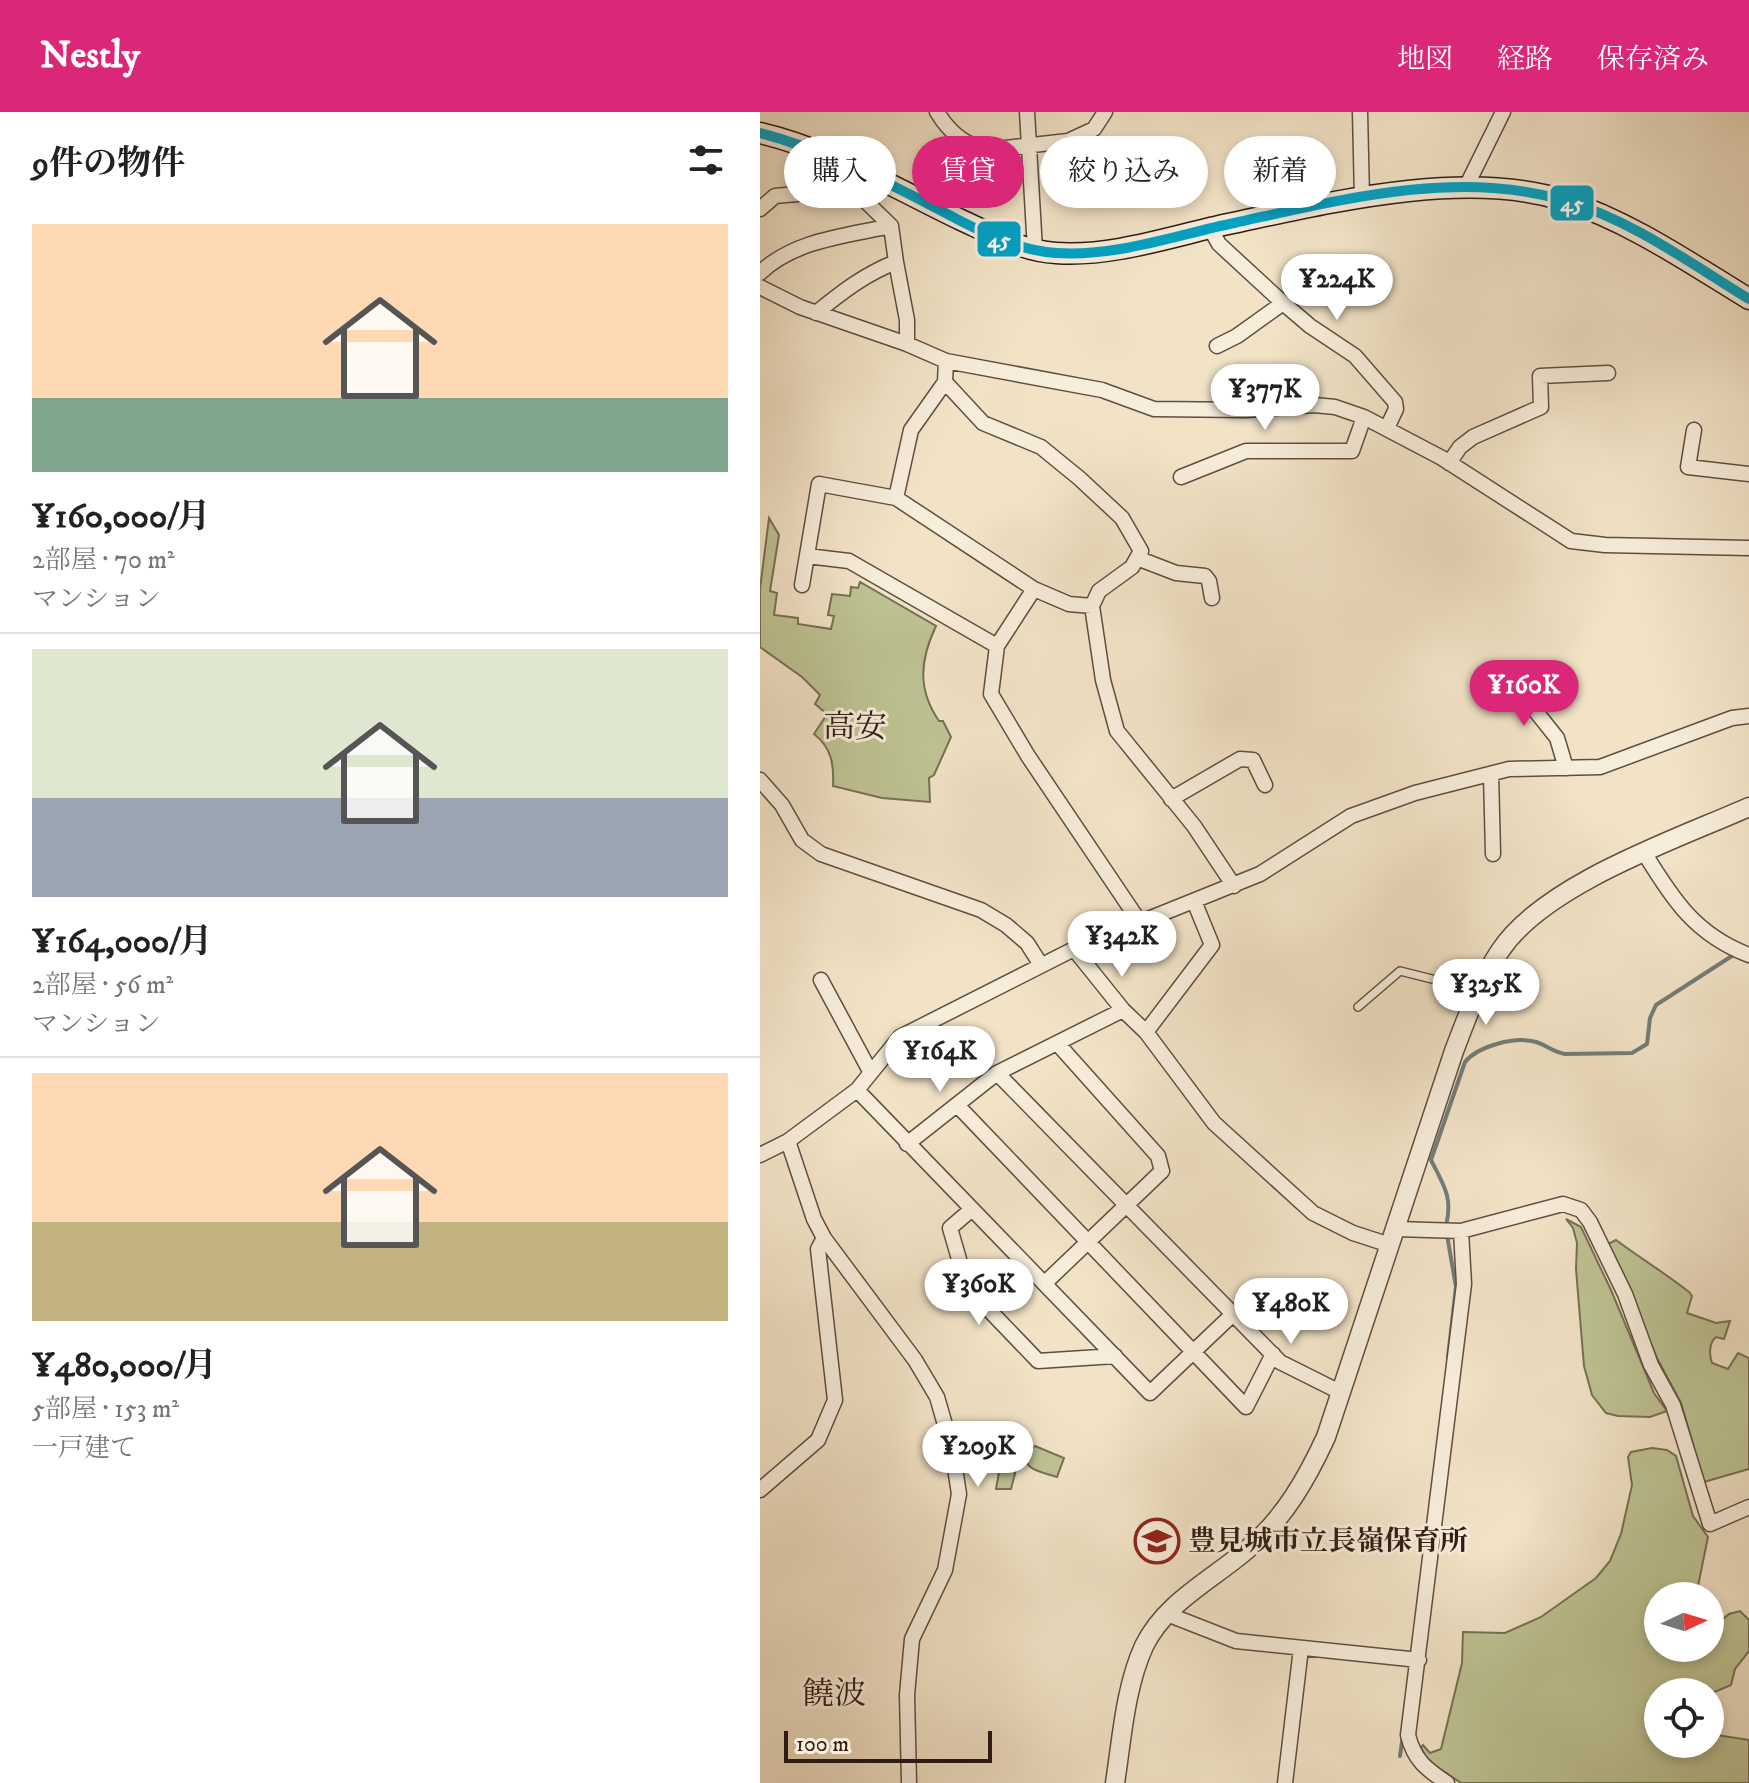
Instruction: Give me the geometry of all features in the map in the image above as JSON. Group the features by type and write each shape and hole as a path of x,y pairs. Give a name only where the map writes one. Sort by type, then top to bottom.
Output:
{"main road":[{"path":"760,133 784,140"},
{"path":"896,195 993,235 1035,250 1056,253 1097,252 1362,198 1465,189 1509,190 1539,194 1593,211 1644,237 1749,299"}],"street":[{"path":"937,112 956,136 975,147 988,150 1068,141 1094,129 1105,112"},
{"path":"1027,112 1035,250"},
{"path":"1360,112 1362,198"},
{"path":"1465,189 1503,112"},
{"path":"760,209 775,196 784,195"},
{"path":"877,208 891,226 907,320 907,344"},
{"path":"760,273 774,259 816,242 891,226"},
{"path":"1210,228 1219,244 1283,303 1310,326 1355,356 1395,402 1396,409 1387,428"},
{"path":"816,313 850,285 874,270 896,262"},
{"path":"760,287 816,313 907,344 946,361 1102,390 1154,409 1335,407 1387,428 1449,463 1571,541 1605,545 1749,548"},
{"path":"1217,346 1237,336 1283,303"},
{"path":"896,498 911,430 945,382 946,361"},
{"path":"1449,463 1460,447 1473,437 1541,407 1540,376 1608,373"},
{"path":"945,382 983,423 1041,447 1122,518 1141,551 1132,567 1099,591 1092,606 1103,680 1117,731 1194,826 1234,886"},
{"path":"1181,477 1246,451 1352,451 1364,417"},
{"path":"1694,430 1688,467 1749,474"},
{"path":"802,585 819,484 896,498 1034,589 1069,604 1092,606"},
{"path":"807,556 849,561 997,646"},
{"path":"1137,558 1176,573 1205,576 1212,598"},
{"path":"1034,589 997,646 991,694 1028,756 1139,921"},
{"path":"1507,675 1557,738 1566,768"},
{"path":"760,1155 788,1141 857,1090 900,1037 1074,949 1260,874 1351,816 1415,793 1509,769 1600,767 1732,718 1749,716"},
{"path":"1171,799 1240,759 1253,760 1265,785"},
{"path":"1491,774 1493,854"},
{"path":"760,780 782,805 802,840 821,854 981,910 1027,943 1041,965"},
{"path":"1115,1783 1132,1678 1145,1644 1179,1602 1273,1525 1311,1471 1326,1437 1454,1051 1478,990 1501,949 1541,909 1592,878 1749,807"},
{"path":"1645,854 1674,901 1693,921 1729,947 1749,955"},
{"path":"1146,1032 1212,945 1194,901"},
{"path":"1074,949 1123,1010 1146,1032 1214,1123 1313,1213 1353,1233 1393,1237 1461,1231 1563,1204 1581,1210 1590,1222 1625,1294 1651,1365 1673,1405 1710,1524 1749,1507"},
{"path":"821,980 871,1073"},
{"path":"907,1144 997,1073 1123,1010"},
{"path":"1046,1282 1162,1171 1158,1156 1057,1043"},
{"path":"997,1073 1280,1362 1340,1392"},
{"path":"857,1090 1150,1393 1232,1315"},
{"path":"957,1105 1246,1407 1273,1354"},
{"path":"788,1141 814,1219 824,1238 915,1360 937,1397 952,1449 959,1494 945,1570 912,1639 907,1695 909,1783"},
{"path":"972,1209 950,1228 967,1287 1038,1361 1115,1356"},
{"path":"1447,1783 1422,1766 1412,1752 1408,1735 1464,1284 1461,1231"},
{"path":"760,1490 818,1440 835,1400 818,1249 824,1238"},
{"path":"1167,1614 1236,1641 1419,1660"},
{"path":"1285,1783 1301,1648"}],"lane":[{"path":"1358,1007 1400,971 1478,990"}],"green space":[{"path":"769,518 779,535 770,591 777,593 774,615 798,618 798,624 831,629 834,616 828,615 832,594 850,596 851,587 858,588 860,582 936,626 924,663 924,686 932,709 951,737 934,775 929,778 930,802 882,798 833,786 831,757 814,734 827,714 815,704 820,695 802,677 760,647 760,589"},
{"path":"1566,1219 1581,1227 1654,1393 1667,1411 1650,1417 1618,1416 1606,1413 1592,1395 1584,1366 1576,1269 1577,1243 1573,1228"},
{"path":"1616,1240 1689,1292 1692,1296 1687,1313 1716,1323 1730,1321 1724,1339 1716,1337 1712,1342 1710,1356 1712,1363 1728,1369 1738,1353 1749,1358 1749,1469 1704,1482 1681,1403 1657,1358 1608,1244"},
{"path":"986,1439 1020,1454 1011,1489 996,1489 1001,1461 980,1453"},
{"path":"1035,1446 1064,1458 1057,1477 1034,1469 1027,1463 1025,1452"},
{"path":"1652,1448 1667,1450 1676,1456 1693,1516 1708,1537 1699,1582 1644,1582 1644,1662 1724,1662 1724,1618 1740,1611 1749,1620 1749,1651 1735,1669 1731,1685 1724,1688 1724,1678 1644,1678 1644,1758 1724,1758 1724,1736 1749,1740 1749,1783 1461,1783 1432,1763 1421,1747 1423,1745 1430,1753 1441,1749 1462,1663 1463,1632 1505,1633 1541,1617 1596,1578 1610,1561 1621,1534 1632,1485 1628,1457 1631,1452"}],"waterway":[{"path":"1446,1226 1448,1199 1431,1160 1465,1062 1471,1056 1488,1047 1518,1040 1536,1042 1565,1054 1632,1053 1647,1044 1650,1018 1656,1005 1735,954"},
{"path":"1447,1235 1456,1287 1448,1357"},
{"path":"1400,1756 1403,1735"}],"transit line":[{"name":"45","path":"760,133 837,160 981,231 1037,251 1101,252 1356,197 1398,191 1481,187 1522,191 1563,200 1612,218 1659,243 1749,299"}],"place":[{"name":"豊見城市立長嶺保育所","path":"1157,1541"}],"district":[{"name":"高安","path":"855,728"},
{"name":"饒波","path":"834,1695"}]}
